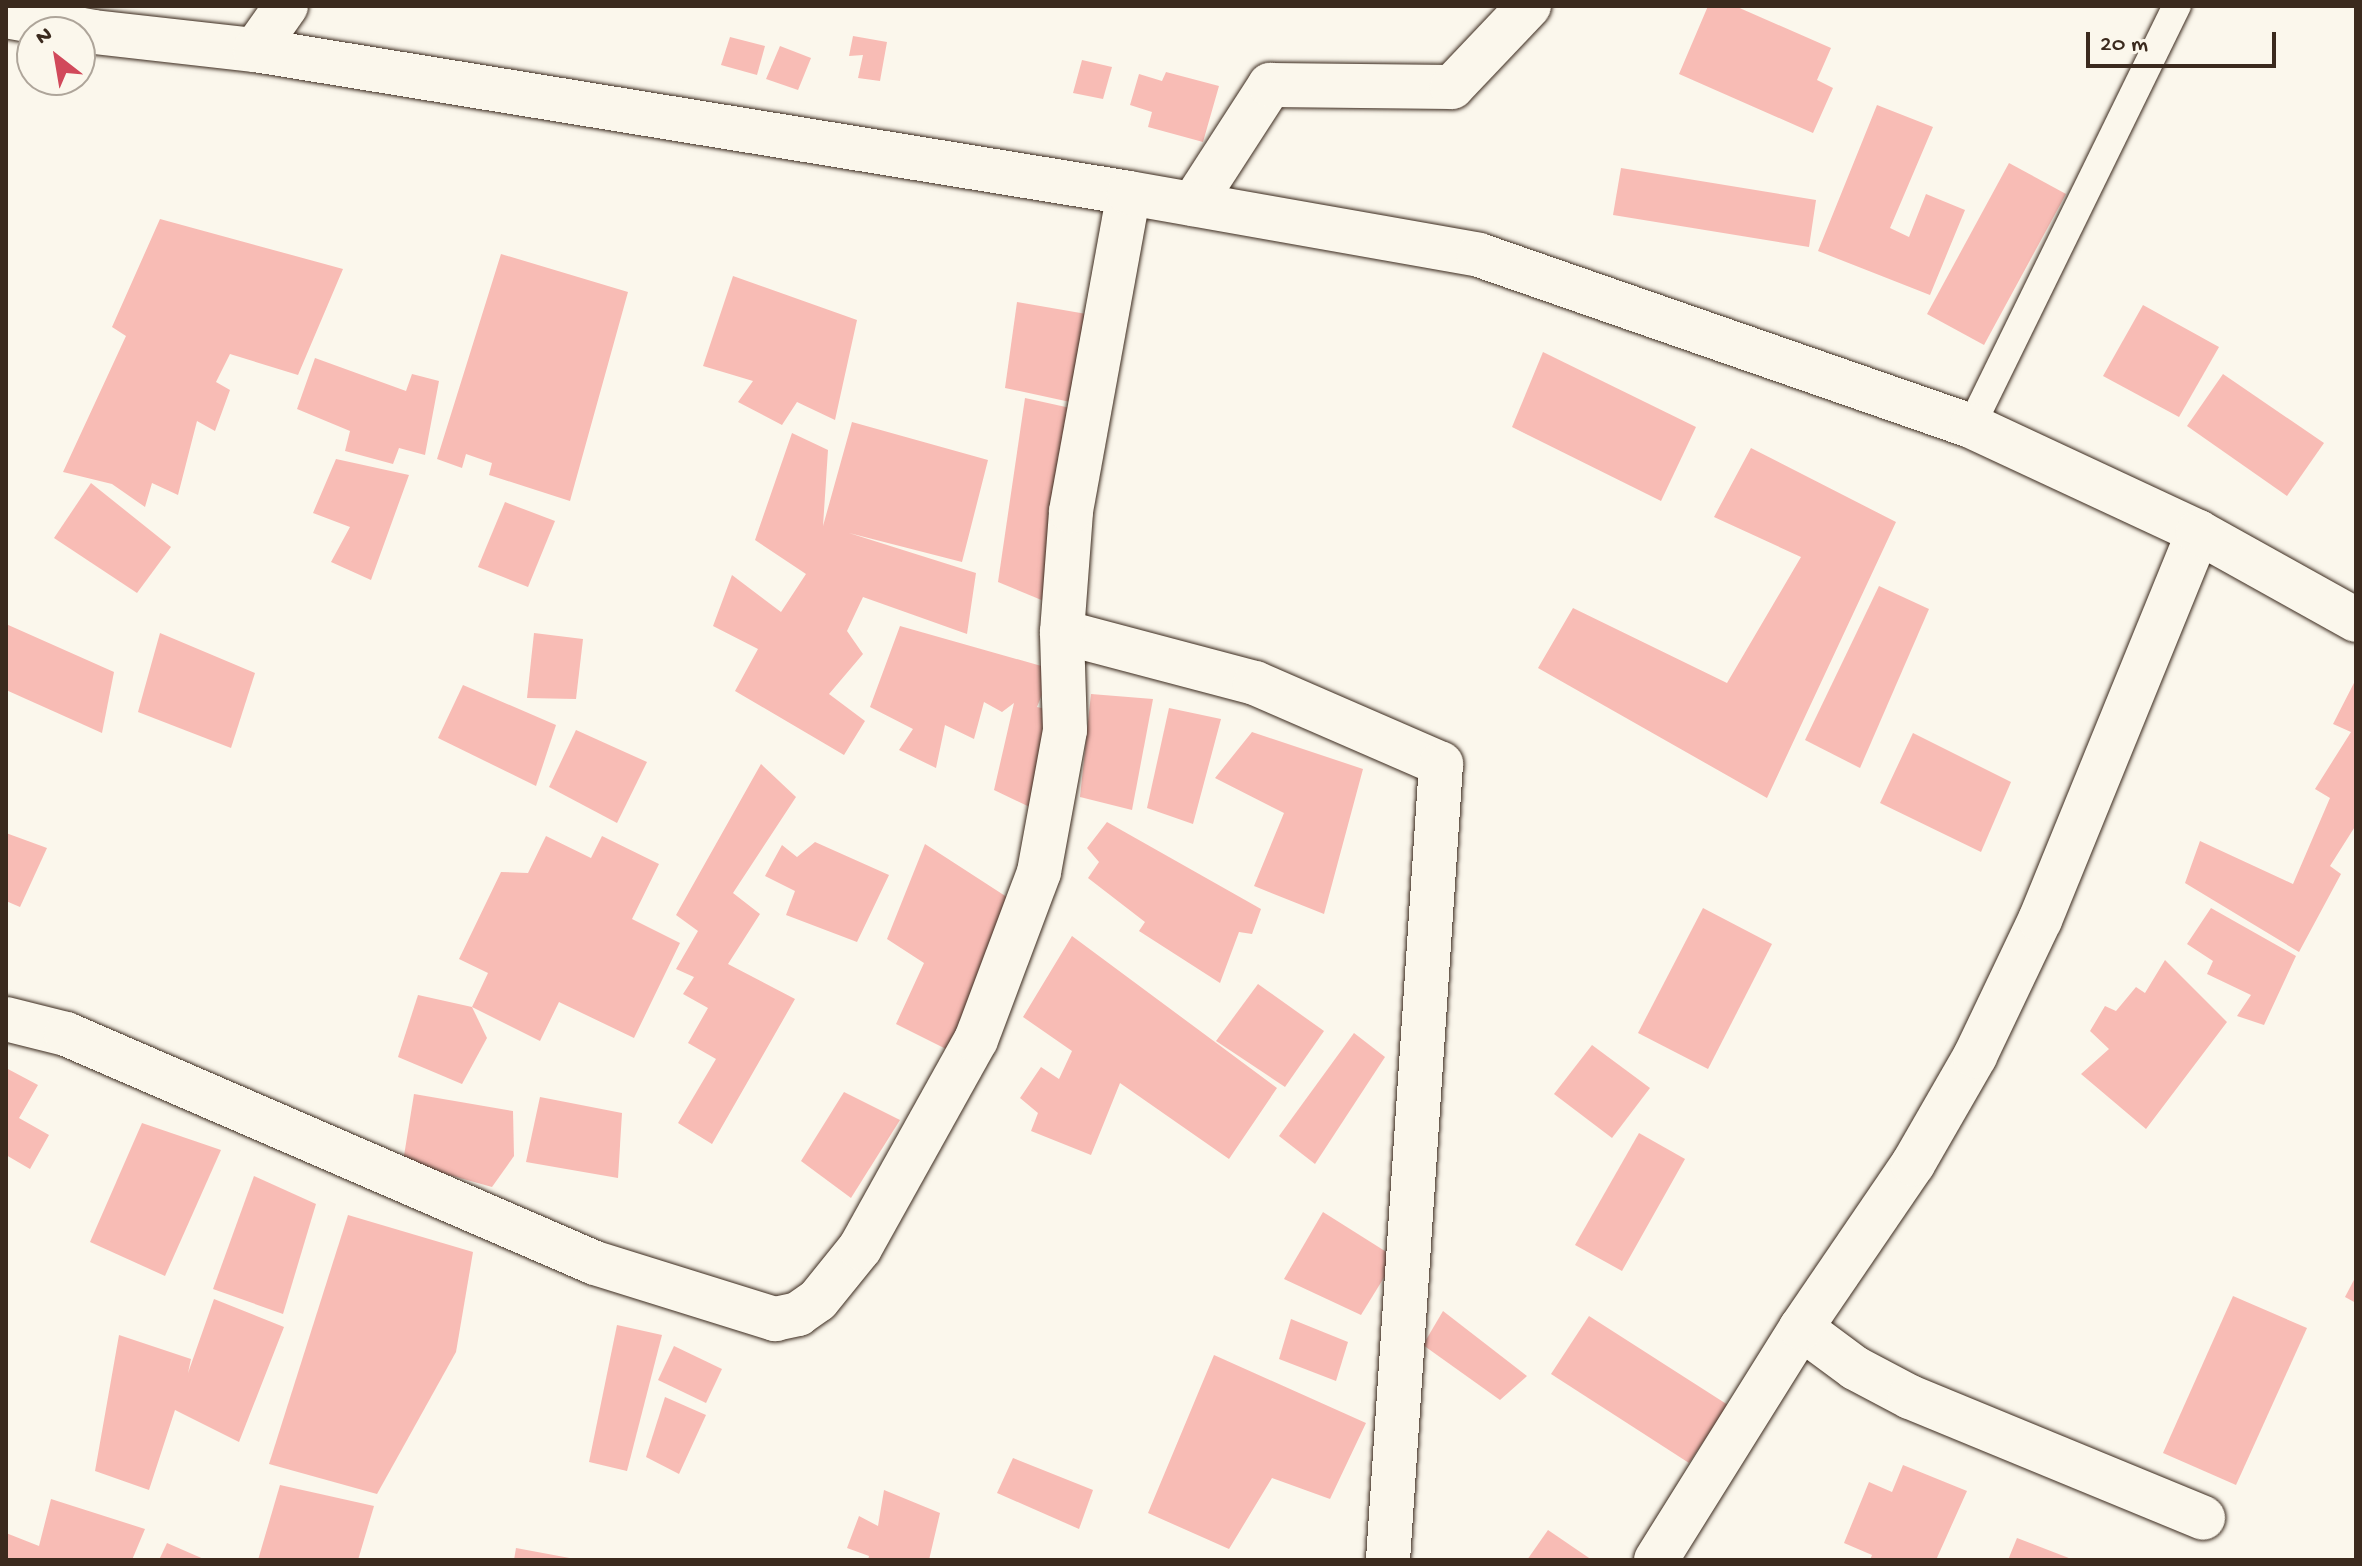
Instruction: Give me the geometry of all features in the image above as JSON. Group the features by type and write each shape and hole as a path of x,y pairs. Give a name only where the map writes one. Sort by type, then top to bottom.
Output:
{"street":[{"path":"255,50 286,6"},
{"path":"1193,204 1270,85 1452,87 1529,6"},
{"path":"6,16 94,32 255,50 1129,193 1479,255 1971,426 2198,532 2356,620"},
{"path":"6,1019 66,1034 595,1263 775,1319 798,1314 818,1300 860,1248 976,1040 1039,872 1065,730 1062,632 1071,511 1129,193"},
{"path":"1656,1560 1801,1328 1913,1164 1975,1056 2040,920 2198,532"},
{"path":"1062,632 1255,683 1441,764 1388,1560"},
{"path":"1801,1328 1855,1368 1910,1397 2203,1518"}],"lane":[{"path":"1971,426 2177,6"}],"building":[{"path":"1708,6 1735,6 1831,48 1817,80 1833,88 1813,133 1679,74"},
{"path":"853,36 887,42 880,81 858,78 863,55 849,56"},
{"path":"730,37 765,46 757,75 721,65"},
{"path":"780,46 811,58 798,90 766,79"},
{"path":"1082,60 1112,67 1103,99 1073,93"},
{"path":"1166,72 1219,86 1203,142 1148,127 1152,112 1130,105 1139,74 1162,81"},
{"path":"1877,105 1933,127 1890,228 1909,237 1926,194 1965,210 1930,295 1818,251"},
{"path":"2009,163 2066,194 1984,345 1927,314"},
{"path":"1621,168 1816,200 1809,247 1613,215"},
{"path":"160,219 343,269 298,375 230,354 216,382 230,390 215,431 197,421 178,495 152,483 145,507 112,484 63,472 126,336 112,327"},
{"path":"501,254 628,292 570,501 489,475 492,463 466,454 462,468 437,459"},
{"path":"733,276 857,320 835,420 797,402 782,425 738,402 753,381 703,366"},
{"path":"1017,302 1098,316 1084,405 1005,388"},
{"path":"2143,305 2219,347 2179,417 2103,376"},
{"path":"1543,352 1696,427 1661,501 1512,427"},
{"path":"315,358 406,391 412,374 439,381 425,455 399,448 393,464 345,451 350,431 297,409"},
{"path":"2223,374 2324,443 2287,496 2187,426"},
{"path":"1025,398 1084,411 1056,606 998,582"},
{"path":"852,422 988,460 962,562 849,533 976,573 967,634 863,597 847,631 863,654 829,694 865,721 844,755 735,691 758,649 713,626 732,575 781,612 806,574 755,540 792,433 828,450 823,526"},
{"path":"1751,448 1896,522 1767,798 1538,668 1573,608 1727,683 1801,557 1714,517"},
{"path":"336,459 409,475 371,580 331,562 350,527 313,513"},
{"path":"91,483 171,547 137,593 54,538"},
{"path":"505,502 555,521 528,587 478,567"},
{"path":"1879,586 1929,609 1860,768 1805,740"},
{"path":"6,624 114,672 102,733 6,690"},
{"path":"900,626 1052,669 1037,707 1050,710 1036,810 994,790 1014,703 1002,712 984,702 974,739 945,725 936,768 899,750 913,729 870,707"},
{"path":"160,633 255,673 231,748 138,712"},
{"path":"534,633 583,639 576,699 527,698"},
{"path":"2356,679 2356,825 2330,866 2341,874 2299,952 2185,883 2200,841 2293,884 2330,798 2315,789 2351,732 2333,724"},
{"path":"463,685 556,725 536,786 438,738"},
{"path":"1091,694 1153,699 1132,810 1080,797"},
{"path":"1169,708 1221,719 1193,824 1147,808"},
{"path":"576,730 647,762 617,823 549,787"},
{"path":"1252,732 1363,769 1324,914 1254,886 1284,813 1215,778"},
{"path":"1913,733 2011,782 1981,852 1880,803"},
{"path":"761,764 796,797 733,893 760,914 728,964 795,999 712,1144 678,1123 716,1059 688,1043 708,1008 683,994 694,977 676,969 698,931 676,915"},
{"path":"1107,822 1261,909 1252,934 1239,932 1220,983 1139,931 1145,922 1088,878 1099,862 1087,848"},
{"path":"6,833 47,848 20,907 6,901"},
{"path":"546,836 591,858 602,836 659,864 632,919 680,943 634,1038 559,1002 540,1041 472,1007 488,973 459,959 501,872 528,873"},
{"path":"815,842 889,875 857,942 786,915 795,891 765,876 782,845 797,857"},
{"path":"925,844 1013,901 960,1056 896,1024 924,963 887,939"},
{"path":"1703,908 1772,944 1708,1069 1638,1033"},
{"path":"2211,908 2296,956 2264,1025 2237,1016 2251,995 2207,974 2213,961 2187,944"},
{"path":"1072,936 1277,1088 1229,1159 1120,1083 1091,1155 1031,1131 1038,1113 1020,1098 1041,1067 1059,1079 1072,1051 1023,1017"},
{"path":"2165,960 2227,1022 2146,1129 2081,1074 2109,1049 2090,1031 2105,1006 2116,1011 2136,987 2145,993"},
{"path":"1258,984 1324,1031 1285,1087 1216,1041"},
{"path":"418,995 472,1007 487,1038 462,1084 398,1057"},
{"path":"1354,1033 1385,1057 1315,1164 1279,1136"},
{"path":"1592,1045 1650,1088 1612,1138 1554,1094"},
{"path":"6,1068 38,1085 19,1118 49,1135 30,1169 6,1155"},
{"path":"844,1092 900,1120 851,1198 801,1161"},
{"path":"414,1094 513,1111 514,1156 492,1187 403,1162"},
{"path":"540,1097 622,1113 618,1178 526,1162"},
{"path":"142,1123 221,1150 165,1276 90,1242"},
{"path":"1639,1133 1685,1159 1622,1271 1575,1245"},
{"path":"254,1176 316,1204 283,1314 213,1289"},
{"path":"1323,1212 1396,1258 1361,1315 1284,1279"},
{"path":"348,1215 473,1252 456,1352 377,1494 269,1464"},
{"path":"2356,1276 2356,1303 2345,1297"},
{"path":"2233,1296 2307,1328 2236,1485 2163,1453"},
{"path":"214,1299 284,1327 239,1442 175,1410 149,1490 95,1471 119,1335 191,1359 188,1373"},
{"path":"1443,1311 1527,1376 1500,1400 1423,1345"},
{"path":"1589,1316 1728,1405 1689,1463 1551,1374"},
{"path":"1291,1319 1348,1342 1336,1381 1279,1359"},
{"path":"617,1325 662,1335 627,1471 589,1462"},
{"path":"674,1346 722,1369 706,1403 658,1380"},
{"path":"1214,1355 1366,1423 1330,1499 1272,1478 1229,1549 1148,1513"},
{"path":"665,1397 706,1415 679,1474 646,1457"},
{"path":"1013,1458 1093,1490 1079,1529 997,1493"},
{"path":"1903,1465 1967,1491 1936,1560 1870,1560 1872,1555 1844,1543 1869,1482 1892,1492"},
{"path":"280,1485 374,1506 358,1560 258,1560"},
{"path":"884,1490 940,1513 929,1560 868,1560 869,1556 847,1548 859,1516 878,1526"},
{"path":"51,1499 145,1529 132,1560 6,1560 6,1533 39,1546"},
{"path":"1548,1530 1592,1560 1527,1560"},
{"path":"2017,1538 2074,1560 2008,1560"},
{"path":"167,1543 206,1560 159,1560"},
{"path":"516,1548 575,1559 575,1560 514,1560"}]}
